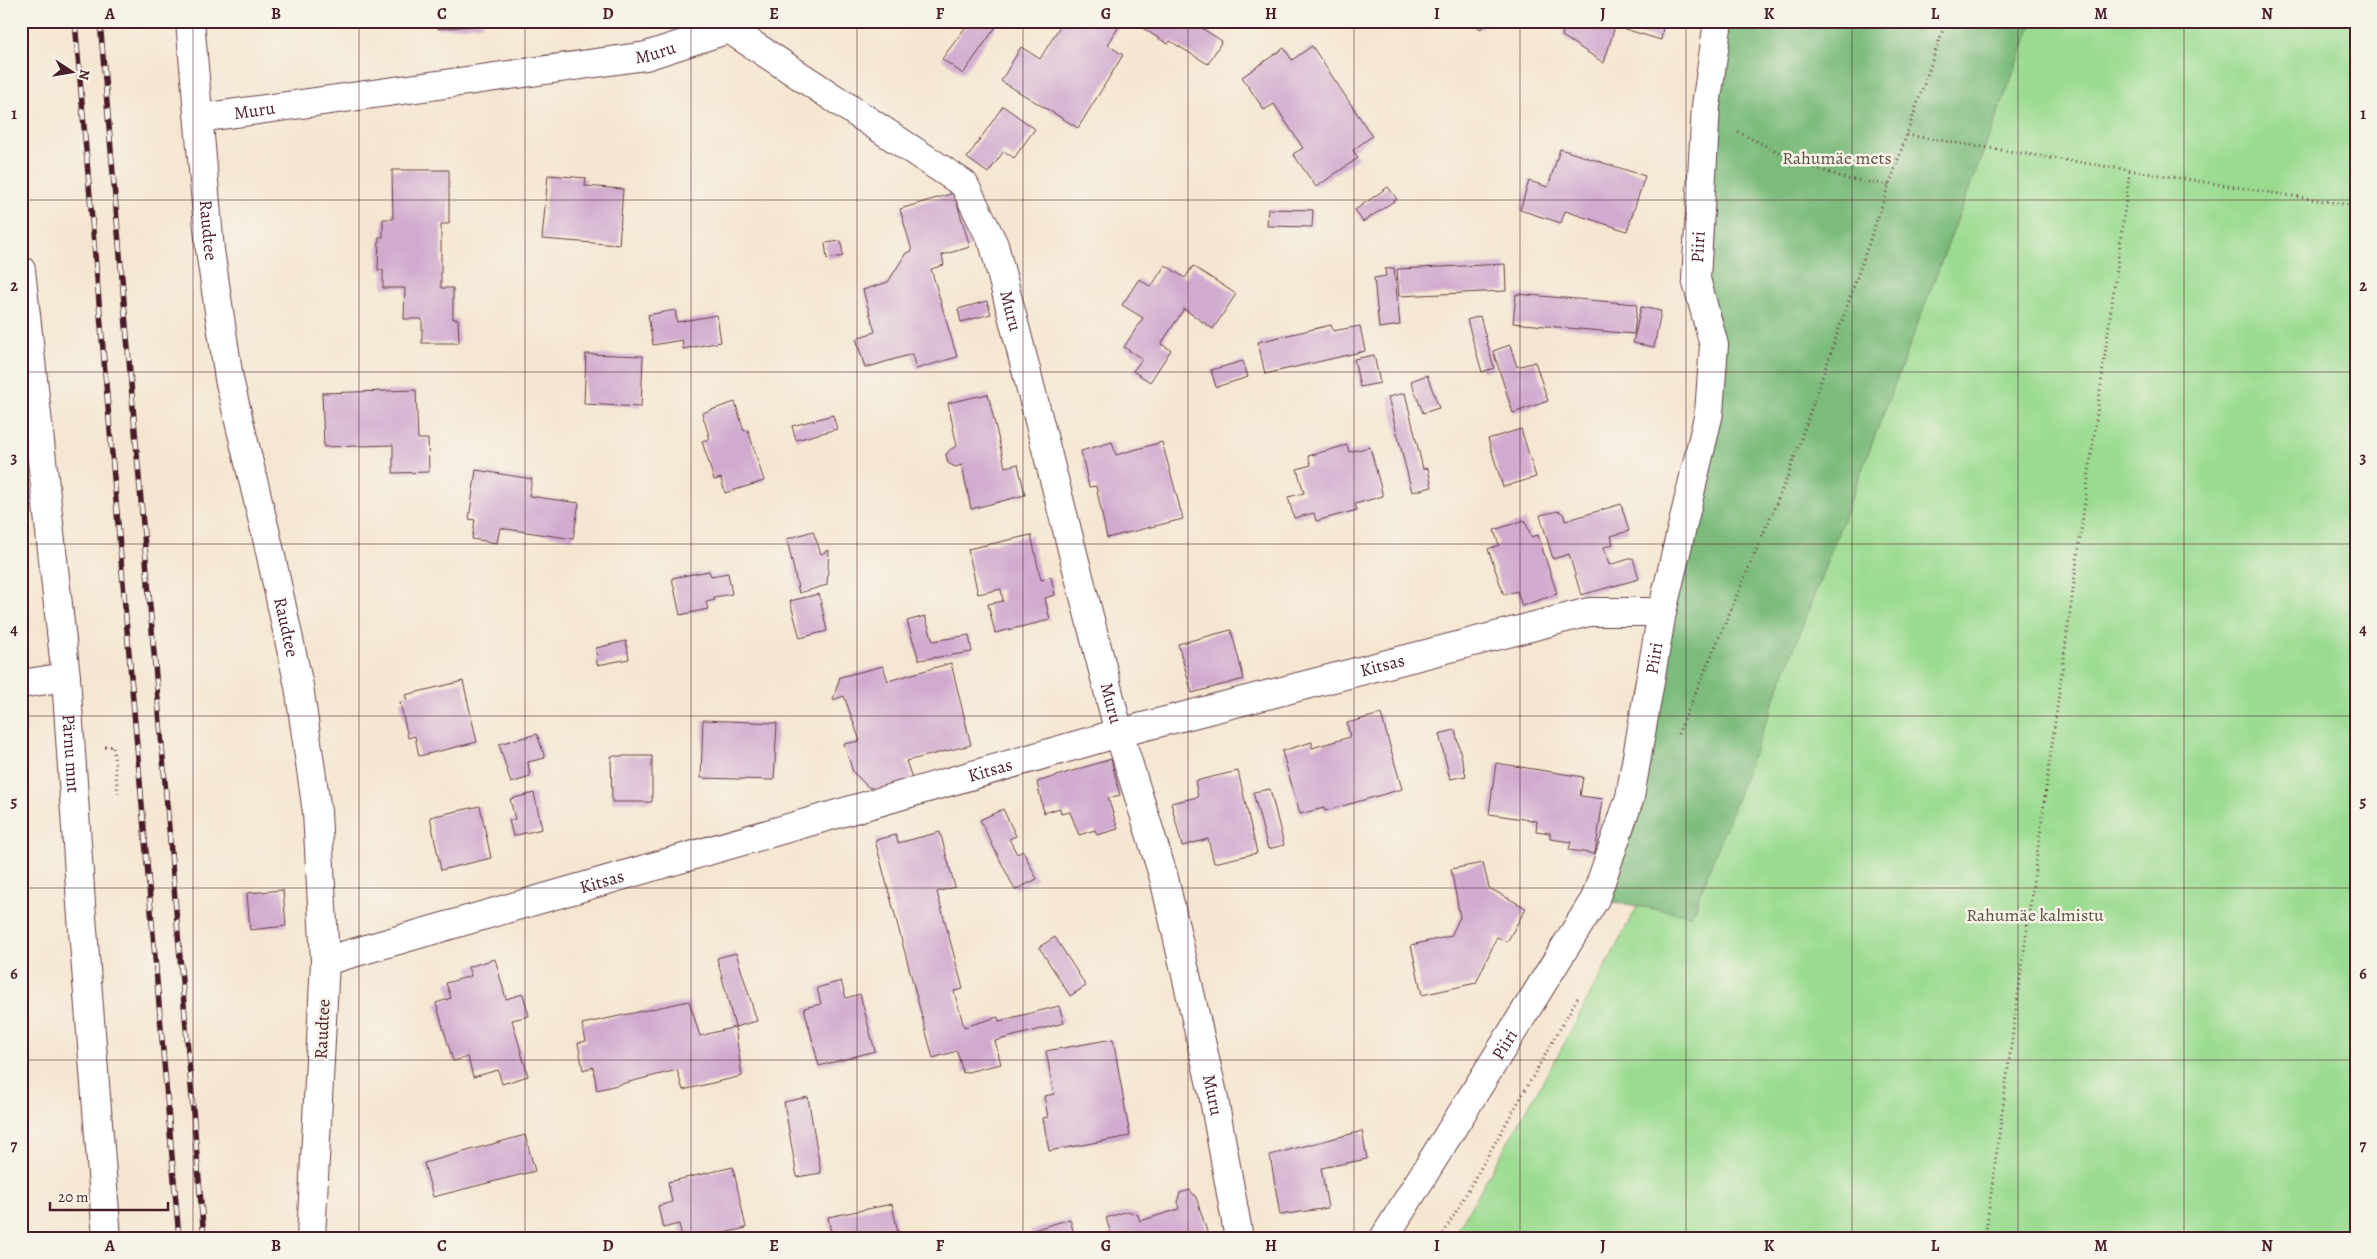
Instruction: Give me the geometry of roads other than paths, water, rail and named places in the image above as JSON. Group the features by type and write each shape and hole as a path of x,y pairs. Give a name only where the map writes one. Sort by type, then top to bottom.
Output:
{"street":[{"name":"Raudtee","path":"190,21 200,118 210,250 228,379 269,547 299,686 317,812 325,961 311,1238"},
{"name":"Piiri","path":"1384,1238 1595,899 1630,797 1662,612 1708,413 1714,345 1696,279 1705,119 1718,21"},
{"name":"Muru","path":"200,118 646,56 731,25 964,184 994,245 1119,733 1164,878 1213,1094 1239,1238"},
{"name":"Pärnu mnt","path":"21,270 66,677 107,1238"},
{"name":"Kitsas","path":"325,961 1119,733 1589,612 1662,612"},
{"path":"21,684 66,677"}],"railway":[{"path":"75,21 179,1238"},
{"path":"100,21 204,1238"}],"park label":[{"name":"Rahumäe mets","path":"1837,158"},
{"name":"Rahumäe kalmistu","path":"2035,915"}]}
